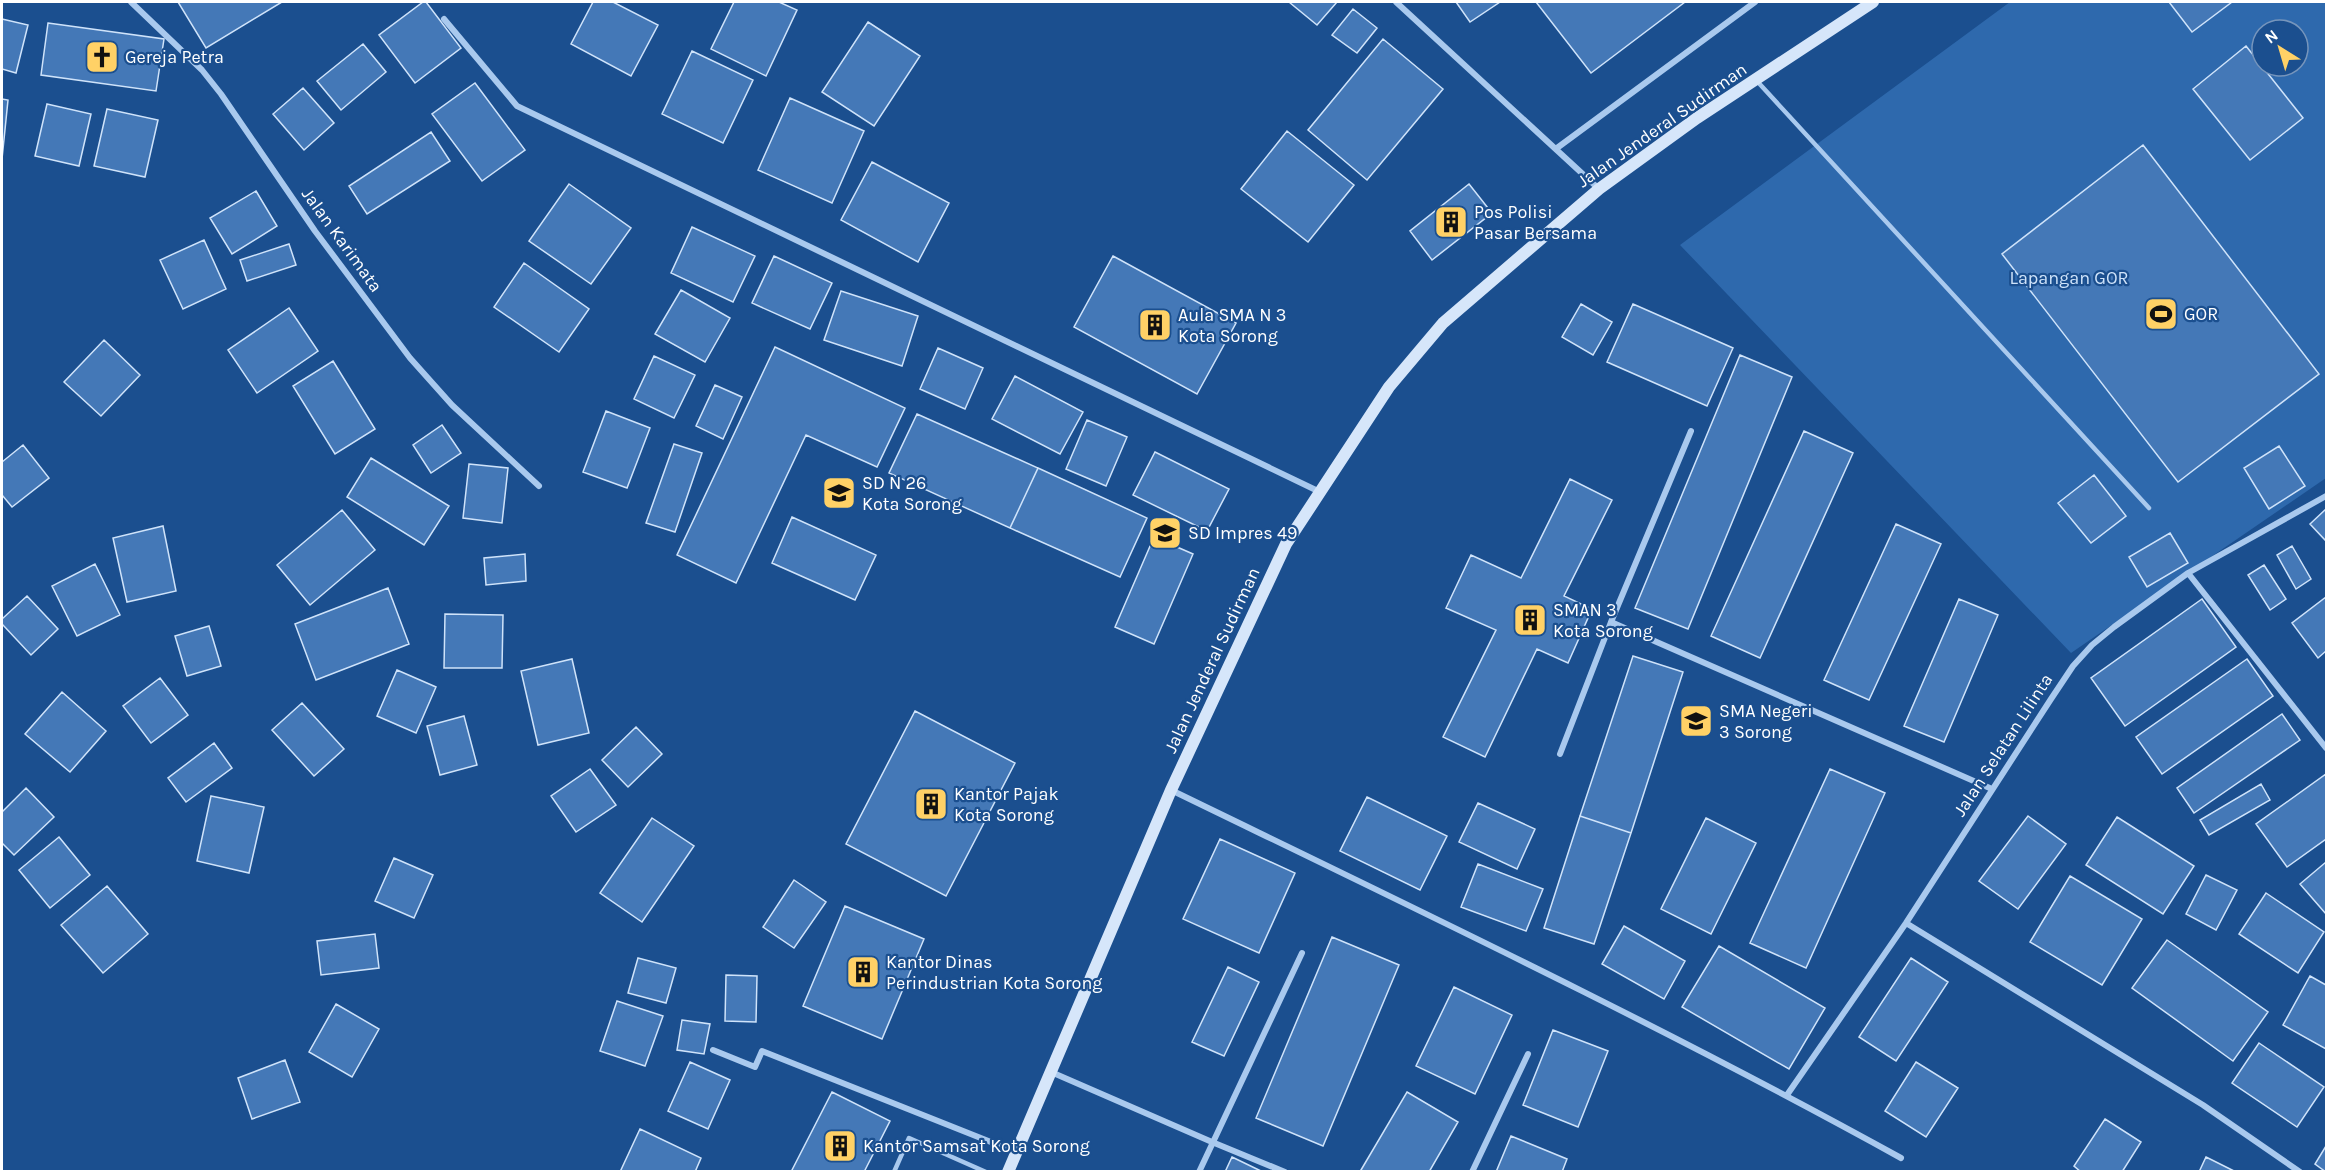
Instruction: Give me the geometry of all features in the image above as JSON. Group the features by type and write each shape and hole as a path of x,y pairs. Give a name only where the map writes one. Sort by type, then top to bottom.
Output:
{"main road":[{"name":"Jalan Jenderal Sudirman","path":"1008,1172 1171,790 1286,544 1389,387 1443,323 1599,189 1697,118 1873,2"}],"street":[{"name":"Jalan Karimata","path":"131,2 202,70 221,94 315,231 410,358 452,405 539,486"},
{"path":"1396,2 1599,189"},
{"path":"1557,148 1755,2"},
{"path":"444,19 517,106 1320,493"},
{"path":"1560,754 1611,622 1691,431"},
{"name":"Jalan Selatan Lilinta","path":"1786,1095 1905,923 2067,674 2092,645 2188,573 2326,495"},
{"path":"2188,573 2326,748"},
{"path":"1611,622 1992,789"},
{"path":"1171,790 1559,979 1786,1095 1901,1158"},
{"path":"1905,923 2203,1105 2300,1172"},
{"path":"1199,1172 1302,953"},
{"path":"713,1050 755,1067 762,1051 1016,1152"},
{"path":"1472,1172 1528,1054"},
{"path":"1050,1071 1285,1172"}],"lane":[{"path":"1756,80 2149,508"},
{"path":"894,1172 909,1138 986,1172"}],"green space":[{"name":"Lapangan GOR","path":"2010,2 2326,2 2326,478 2071,653 1680,245"}],"building":[{"path":"178,2 282,2 206,48"},
{"path":"426,2 461,48 415,83 379,35"},
{"path":"593,2 613,2 658,25 631,76 571,44"},
{"path":"734,2 779,2 797,10 766,76 711,49"},
{"path":"1289,2 1337,2 1317,25"},
{"path":"1456,2 1500,2 1470,22"},
{"path":"1536,2 1685,2 1591,73"},
{"path":"2169,2 2232,2 2192,32"},
{"path":"1353,9 1377,28 1357,53 1332,35"},
{"path":"2,19 28,25 16,73 2,69"},
{"path":"868,22 920,56 874,126 822,92"},
{"name":"Gereja Petra","path":"48,23 164,39 156,91 41,75"},
{"path":"1383,39 1443,89 1367,180 1308,130"},
{"path":"363,44 386,72 341,110 317,81"},
{"path":"2246,46 2250,51 2250,78 2271,78 2303,118 2250,160 2193,89"},
{"path":"692,51 753,80 723,143 662,114"},
{"path":"475,83 525,150 482,181 432,114"},
{"path":"303,88 334,123 304,150 273,114"},
{"path":"790,98 864,131 832,203 758,170"},
{"path":"2,99 8,100 2,159"},
{"path":"47,104 91,114 79,166 35,156"},
{"path":"107,109 158,120 145,177 94,166"},
{"path":"1287,131 1354,185 1308,242 1241,189"},
{"path":"431,132 450,161 367,214 349,186"},
{"name":"GOR","path":"2143,145 2319,374 2178,482 2002,254"},
{"path":"872,162 949,203 918,262 841,220"},
{"path":"569,184 631,228 591,284 529,241"},
{"name":"Pos Polisi Pasar Bersama","path":"1469,184 1492,213 1432,260 1410,231"},
{"path":"256,191 277,226 232,254 210,218"},
{"path":"692,227 755,256 733,302 671,273"},
{"path":"204,240 226,289 183,309 160,260"},
{"path":"289,244 296,265 247,281 240,260"},
{"path":"774,256 832,283 810,329 752,303"},
{"name":"Aula SMA N 3 Kota Sorong","path":"1113,256 1236,323 1197,394 1074,327"},
{"path":"524,263 589,309 559,352 494,307"},
{"path":"681,290 730,318 705,362 655,334"},
{"path":"841,291 918,316 902,366 824,340"},
{"path":"1581,304 1612,322 1593,355 1562,337"},
{"path":"1633,304 1733,348 1707,406 1607,362"},
{"path":"289,308 318,351 257,393 228,350"},
{"path":"104,340 140,375 101,416 64,382"},
{"path":"775,347 905,408 877,467 806,435 736,583 677,555"},
{"path":"938,348 983,368 965,409 920,389"},
{"name":"SMAN 3 Kota Sorong","path":"1740,355 1792,377 1688,629 1635,608"},
{"path":"654,356 695,375 674,418 634,399"},
{"path":"333,361 375,429 335,454 293,386"},
{"path":"1015,376 1083,412 1060,454 992,419"},
{"path":"715,385 742,397 723,439 696,426"},
{"path":"606,411 650,428 627,488 583,472"},
{"path":"917,414 1038,468 1010,528 889,473"},
{"path":"1087,420 1127,437 1106,486 1066,469"},
{"path":"442,425 461,453 431,473 413,445"},
{"path":"1804,431 1853,453 1760,658 1711,636"},
{"path":"674,444 702,453 675,532 646,523"},
{"path":"23,445 49,478 12,507 2,495 2,462"},
{"path":"2279,446 2305,486 2269,509 2244,468"},
{"path":"1155,452 1229,489 1207,531 1133,495"},
{"path":"371,458 449,506 424,545 347,497"},
{"path":"469,464 508,468 502,523 463,518"},
{"path":"1038,468 1147,518 1120,577 1010,528"},
{"path":"2094,475 2126,516 2091,543 2058,503"},
{"name":"SMAN 3 Kota Sorong","path":"1570,479 1612,500 1564,596 1592,609 1568,663 1537,649 1485,757 1443,737 1496,630 1446,608 1471,555 1521,578"},
{"path":"2326,509 2326,541 2310,524"},
{"path":"342,510 375,550 310,605 277,565"},
{"path":"792,517 876,555 855,600 772,563"},
{"path":"1896,524 1941,544 1869,700 1824,680"},
{"path":"163,526 176,591 127,602 113,538"},
{"path":"2170,533 2188,563 2147,587 2129,557"},
{"path":"1154,537 1193,554 1154,644 1115,627"},
{"path":"2292,546 2311,579 2296,589 2277,555"},
{"path":"525,554 526,581 486,585 484,558"},
{"path":"95,564 120,615 77,636 52,586"},
{"path":"2264,565 2286,599 2270,610 2248,575"},
{"path":"388,588 409,644 316,680 295,624"},
{"path":"27,596 58,629 31,655 2,624 2,619"},
{"path":"2326,597 2326,651 2318,658 2292,623"},
{"path":"1959,599 1998,615 1944,742 1904,726"},
{"path":"2202,599 2236,647 2125,726 2091,678"},
{"path":"445,614 503,615 502,668 444,668"},
{"path":"209,626 221,666 187,676 175,636"},
{"path":"1633,656 1683,672 1631,833 1580,816"},
{"path":"572,659 589,733 538,745 521,671"},
{"path":"2247,659 2273,696 2162,774 2136,737"},
{"path":"397,670 436,687 416,733 377,716"},
{"path":"160,678 188,715 151,743 123,706"},
{"path":"62,692 106,731 70,772 25,734"},
{"path":"302,703 344,749 314,776 272,730"},
{"name":"Kantor Pajak Kota Sorong","path":"915,711 1015,763 946,896 846,844"},
{"path":"2282,714 2300,740 2194,813 2177,788"},
{"path":"464,716 477,765 440,775 427,726"},
{"path":"636,727 662,754 628,787 602,760"},
{"path":"214,743 232,768 186,802 168,778"},
{"path":"590,769 616,805 576,832 551,796"},
{"path":"1830,769 1885,793 1806,968 1750,943"},
{"path":"2326,774 2326,839 2287,867 2256,824"},
{"path":"2261,784 2270,800 2209,835 2200,820"},
{"path":"26,788 54,817 14,855 2,843 2,812"},
{"path":"211,796 264,807 249,873 197,861"},
{"path":"1367,797 1447,836 1420,890 1340,851"},
{"path":"1478,803 1535,829 1517,869 1459,842"},
{"path":"1580,816 1631,833 1594,944 1544,928"},
{"path":"2028,816 2066,844 2018,909 1979,881"},
{"path":"2117,817 2194,866 2163,914 2086,865"},
{"path":"652,818 694,846 642,922 600,893"},
{"path":"1706,818 1756,843 1711,934 1661,909"},
{"path":"59,837 90,875 50,908 19,870"},
{"path":"1220,839 1295,873 1259,953 1183,919"},
{"path":"394,858 433,875 414,918 375,901"},
{"path":"2326,862 2326,914 2300,884"},
{"path":"1478,864 1543,889 1526,931 1461,907"},
{"path":"2206,875 2237,890 2216,930 2186,914"},
{"path":"2070,876 2142,919 2102,985 2030,942"},
{"path":"794,880 826,902 794,948 763,927"},
{"path":"107,886 148,934 103,973 61,925"},
{"path":"2266,893 2324,932 2298,973 2239,934"},
{"name":"Kantor Dinas Perindustrian Kota Sorong","path":"845,906 924,939 882,1039 803,1006"},
{"path":"1624,926 1685,961 1664,999 1602,964"},
{"path":"375,934 379,968 321,975 317,941"},
{"path":"1332,937 1399,965 1323,1146 1256,1118"},
{"path":"2167,940 2268,1012 2233,1061 2132,988"},
{"path":"1719,946 1825,1008 1789,1069 1682,1007"},
{"path":"638,958 676,968 666,1003 628,993"},
{"path":"1911,958 1948,982 1896,1061 1859,1037"},
{"path":"1228,967 1259,982 1224,1056 1192,1042"},
{"path":"726,975 757,976 756,1022 725,1021"},
{"path":"2310,976 2326,985 2326,1049 2283,1025"},
{"path":"1454,987 1512,1015 1475,1094 1416,1066"},
{"path":"617,1001 663,1016 645,1066 600,1051"},
{"path":"336,1004 379,1029 352,1077 309,1052"},
{"path":"682,1020 710,1024 704,1054 677,1050"},
{"path":"1553,1030 1608,1051 1578,1127 1523,1105"},
{"path":"2259,1043 2324,1087 2297,1127 2232,1083"},
{"path":"285,1060 300,1102 252,1119 238,1078"},
{"path":"690,1062 730,1080 708,1129 668,1111"},
{"path":"1916,1062 1958,1088 1926,1137 1885,1111"},
{"name":"Kantor Samsat Kota Sorong","path":"832,1092 890,1121 864,1172 791,1172"},
{"path":"1407,1092 1458,1122 1429,1172 1363,1172 1361,1170"},
{"path":"2105,1119 2141,1142 2122,1172 2081,1172 2074,1166"},
{"path":"640,1129 701,1158 695,1172 620,1172"},
{"path":"1511,1136 1567,1159 1562,1172 1496,1172"},
{"path":"2326,1146 2326,1172 2315,1164"},
{"path":"1232,1157 1263,1172 1225,1172"},
{"path":"2206,1157 2236,1172 2199,1172"}],"place":[{"name":"Gereja Petra","path":"102,57"},
{"name":"Pos Polisi Pasar Bersama","path":"1451,222"},
{"name":"GOR","path":"2161,314"},
{"name":"Aula SMA N 3 Kota Sorong","path":"1155,325"},
{"name":"SD N 26 Kota Sorong","path":"839,493"},
{"name":"SD Impres 49","path":"1165,533"},
{"name":"SMAN 3 Kota Sorong","path":"1530,620"},
{"name":"SMA Negeri 3 Sorong","path":"1696,721"},
{"name":"Kantor Pajak Kota Sorong","path":"931,804"},
{"name":"Kantor Dinas Perindustrian Kota Sorong","path":"863,972"},
{"name":"Kantor Samsat Kota Sorong","path":"840,1146"}]}
